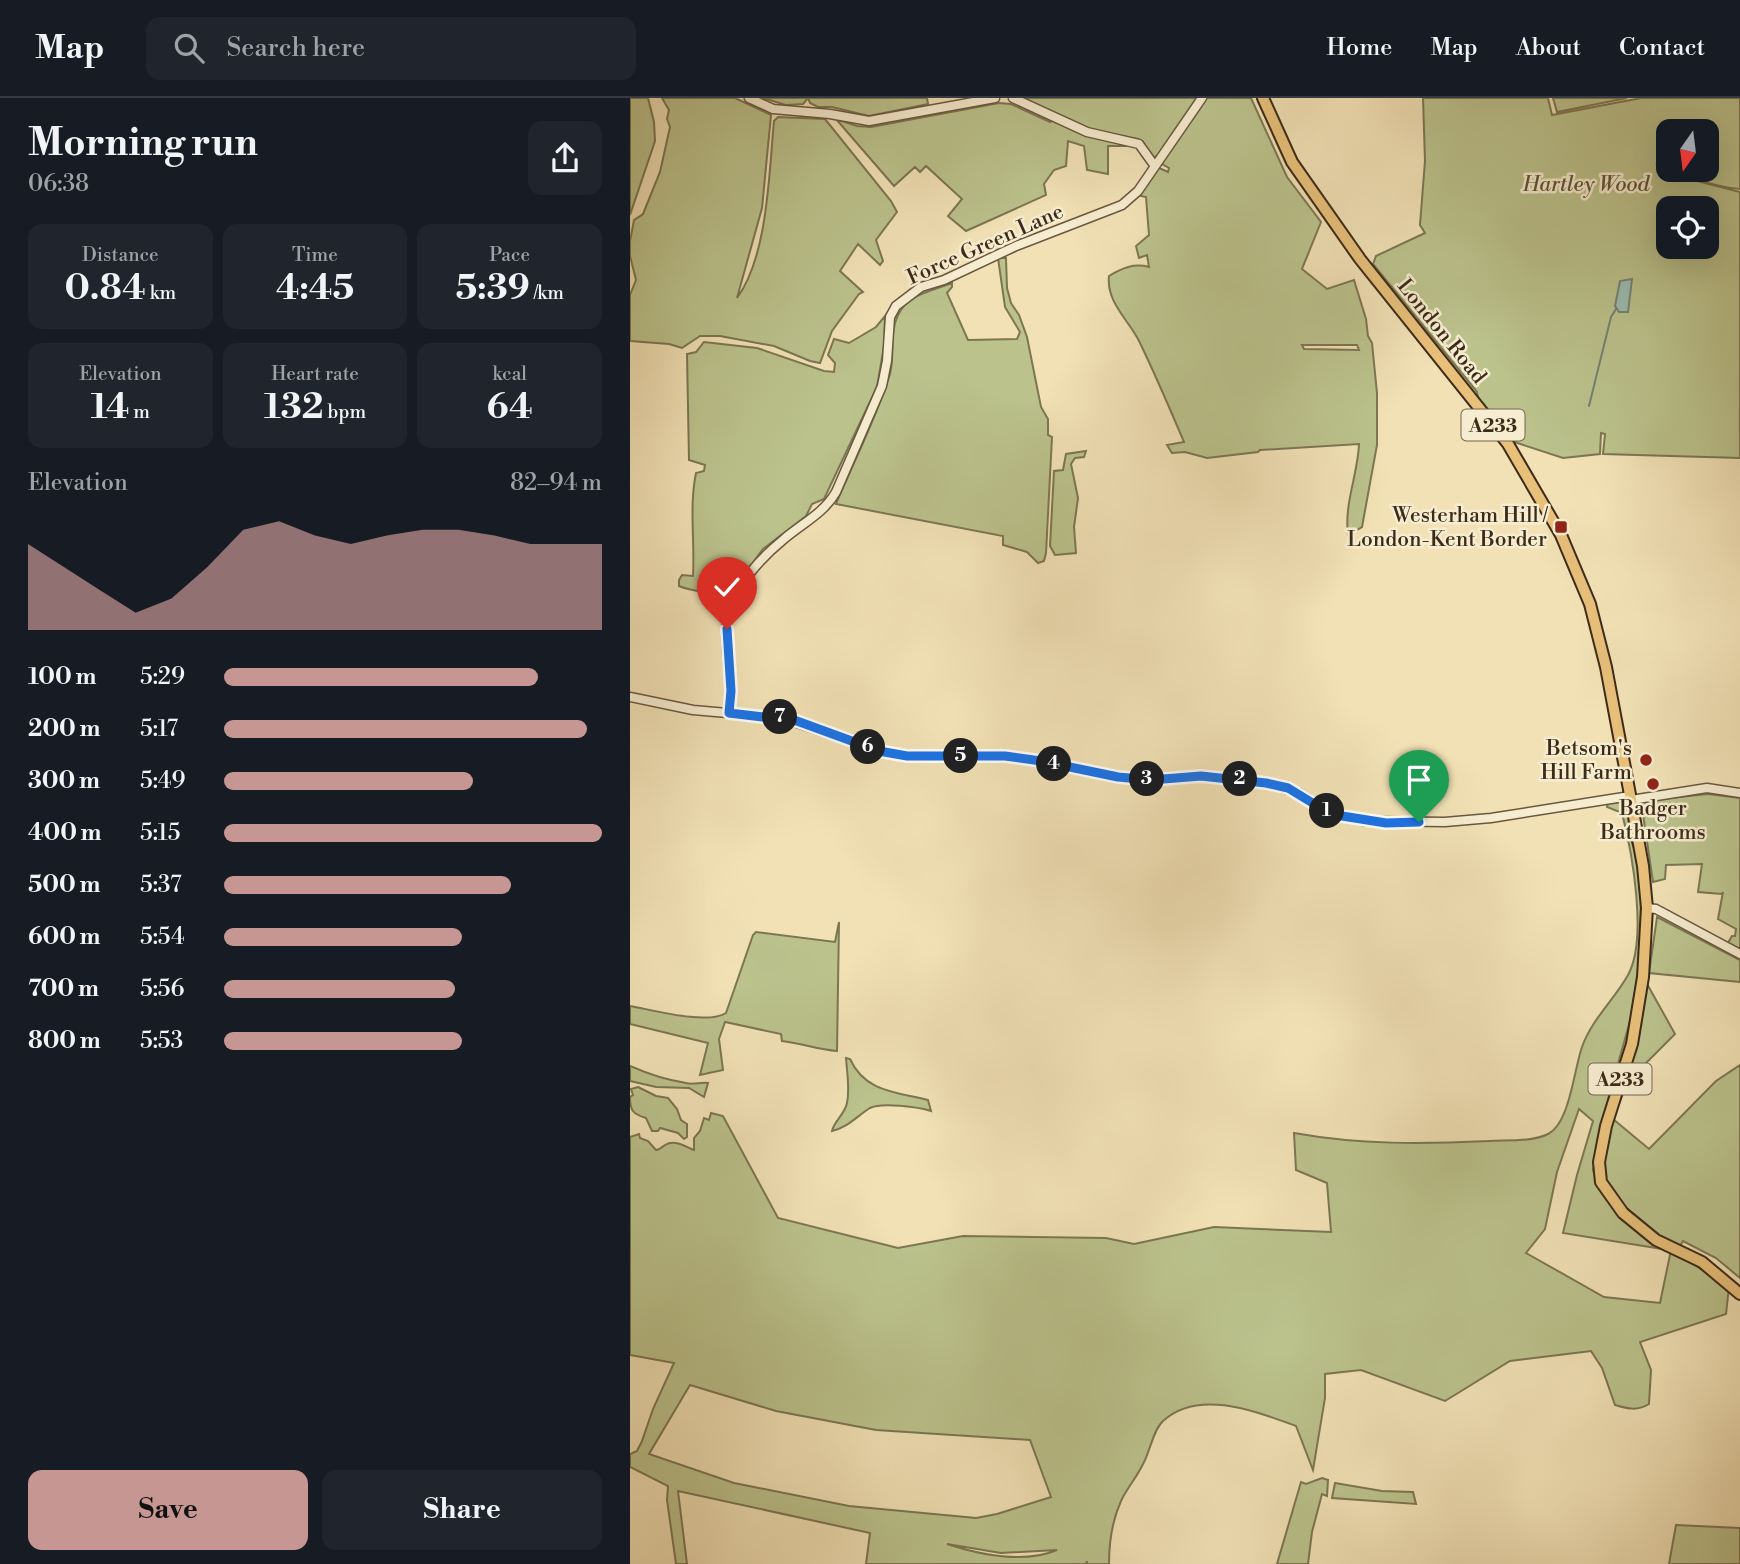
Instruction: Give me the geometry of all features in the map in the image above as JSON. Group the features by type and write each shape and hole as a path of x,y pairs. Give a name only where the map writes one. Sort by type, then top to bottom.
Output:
{"main road":[{"name":"London Road","path":"1263,98 1292,162 1360,259 1508,444 1561,535 1593,617 1606,667 1631,798"},
{"name":"A233","path":"1631,798 1647,908 1644,970 1632,1044 1606,1126 1599,1162 1601,1182 1623,1213 1656,1240 1702,1262 1740,1294"}],"street":[{"path":"749,98 773,108 869,121 995,98"},
{"path":"1013,98 1087,132 1139,144 1154,165"},
{"name":"Force Green Lane","path":"729,713 731,691 726,640 730,608 743,583 756,566 785,538 830,503 882,386 889,349 890,317 896,306 921,287 944,280 1016,246 1122,205 1138,191 1202,98"},
{"path":"630,697 693,710 797,721 879,751 907,756 1005,756 1118,777 1151,780 1201,776 1266,783 1299,793 1324,810 1363,821 1432,822 1491,818 1707,788 1740,793"},
{"path":"1647,908 1656,909 1740,954"}],"green space":[{"path":"630,98 648,98 655,141 630,215"},
{"path":"662,98 735,98 771,115 762,208 737,298 755,260 761,237 774,121 778,117 825,119 891,201 897,212 876,240 883,261 880,265 858,244 840,271 863,292 832,331 820,363 774,346 720,336 700,336 682,348 669,344 630,341 630,295 636,280 630,256 630,241 634,220 643,214 660,172 670,127 667,119 669,110"},
{"path":"763,98 808,98 803,104 786,105"},
{"path":"808,98 927,98 928,104 869,116 832,107 818,107 810,103"},
{"path":"1022,98 1198,98 1159,155 1153,158 1138,139 1096,131 1063,120"},
{"path":"1206,98 1251,98 1287,177 1321,222 1302,269 1327,289 1354,280 1372,343 1377,393 1377,445 1362,527 1348,535 1349,500 1359,444 1260,450 1207,458 1185,452 1172,453 1167,445 1184,442 1140,343 1115,303 1109,286 1109,276 1119,271 1133,266 1149,267 1147,255 1139,258 1136,246 1149,235 1146,197 1141,196 1141,192 1157,167 1168,172 1169,168 1160,163","holes":["1302,345 1357,345 1359,350 1304,349"]},
{"name":"Hartley Wood","path":"1423,98 1548,98 1552,115 1641,98 1740,98 1740,189 1705,182 1719,182 1719,119 1656,119 1656,182 1701,182 1740,192 1740,458 1603,454 1605,434 1601,433 1600,454 1563,458 1511,441 1478,398 1477,392 1373,264 1376,256 1425,233 1420,225 1425,161"},
{"path":"1553,98 1627,98 1557,112"},
{"path":"999,103 1011,104 1050,122 1052,120 1096,138 1137,146 1108,146 1108,174 1087,170 1084,146 1068,141 1066,166 1054,170 1044,184 1046,195 966,231 948,216 962,199 926,166 920,172 915,167 894,186 836,119 857,126 871,127"},
{"path":"998,258 1006,258 1007,288 1027,337 1041,407 1048,419 1048,435 1052,437 1046,553 1044,561 1038,563 1027,552 1003,545 1003,536 836,504 884,391 890,374 895,322 908,302 921,294 952,283 947,293 968,340 1017,339 1020,332 1005,307"},
{"path":"885,316 884,346 877,387 824,499 812,504 806,516 763,549 728,596 679,586 682,575 693,576 694,486 696,473 704,471 705,465 689,460 687,354 696,352 704,342 757,348 834,372 835,363 828,355 834,339 849,343 876,327"},
{"path":"1086,451 1084,457 1075,458 1071,464 1078,498 1074,527 1076,553 1055,555 1050,546 1054,471 1063,470 1066,454"},
{"path":"1708,794 1740,798 1740,950 1728,943 1732,936 1735,936 1736,929 1718,919 1723,892 1698,892 1702,864 1666,865 1665,879 1653,882 1641,801"},
{"path":"1626,802 1641,895 1640,962 1630,1021 1604,1114 1593,1170 1599,1188 1668,1250 1563,1233 1593,1121 1579,1109 1557,1172 1545,1229 1526,1253 1604,1297 1660,1303 1671,1250 1729,1287 1726,1314 1640,1342 1651,1370 1649,1404 1633,1409 1615,1405 1602,1368 1591,1351 1510,1361 1445,1401 1361,1370 1325,1374 1325,1398 1313,1470 1296,1426 1264,1415 1211,1404 1177,1411 1163,1421 1141,1469 1123,1496 1118,1509 1112,1532 1109,1564 1087,1564 1087,1561 1086,1564 866,1564 870,1533 678,1491 687,1564 676,1564 667,1500 668,1486 630,1467 630,1454 637,1451 642,1441 674,1363 630,1355 630,1137 639,1134 640,1138 648,1141 656,1150 673,1143 694,1150 694,1138 700,1131 704,1118 709,1120 711,1113 723,1116 778,1218 898,1248 963,1236 1106,1238 1134,1244 1214,1227 1331,1232 1327,1183 1296,1170 1294,1133 1392,1143 1520,1140 1548,1134 1561,1119 1586,1037 1628,975 1637,940 1634,872 1626,830 1622,813 1607,807 1608,803","holes":["690,1385 776,1411 876,1430 1030,1440 1051,1497 976,1518 849,1506 734,1483 649,1454","947,1544 1001,1553 1057,1550 1031,1557 1017,1557 974,1552"]},
{"path":"1657,917 1740,960 1740,982 1649,973"},
{"path":"839,922 837,1051 782,1041 781,1034 725,1022 719,1039 723,1070 700,1075 708,1043 630,1024 630,1006 706,1018 726,1013 756,932 835,942"},
{"path":"1646,982 1675,1034 1628,1081 1613,1119 1637,1043"},
{"path":"846,1058 873,1084 928,1100 931,1111 900,1106 875,1106 832,1131 847,1103"},
{"path":"1740,1065 1740,1278 1716,1258 1683,1241 1680,1246 1661,1237 1622,1204 1605,1179 1602,1160 1613,1119 1649,1149 1716,1081"},
{"path":"630,1066 689,1084 708,1083 704,1097 689,1088 656,1087 630,1081"},
{"path":"638,1087 656,1096 668,1098 677,1109 681,1120 687,1124 687,1137 684,1139 678,1133 660,1128 658,1131 652,1131 646,1118 632,1109 631,1089"},
{"path":"1322,1478 1328,1480 1327,1496 1322,1494 1312,1532 1308,1564 1277,1564 1301,1482 1306,1484"},
{"path":"1335,1483 1382,1491 1413,1492 1416,1504 1332,1498"},
{"path":"1676,1525 1740,1528 1740,1564 1669,1564"}],"water":[{"path":"1632,279 1628,312 1619,312 1615,306 1620,281"}],"waterway":[{"path":"1589,406 1611,317 1616,309"}],"place":[{"name":"Westerham Hill / London-Kent Border","path":"1561,527"},
{"name":"Betsom's Hill Farm","path":"1646,760"},
{"name":"Badger Bathrooms","path":"1653,784"}],"route":[{"path":"727,629 731,691 729,713 797,721 879,751 907,756 1005,756 1118,777 1151,780 1201,776 1237,779 1288,788 1324,810 1363,821 1419,822"}]}
